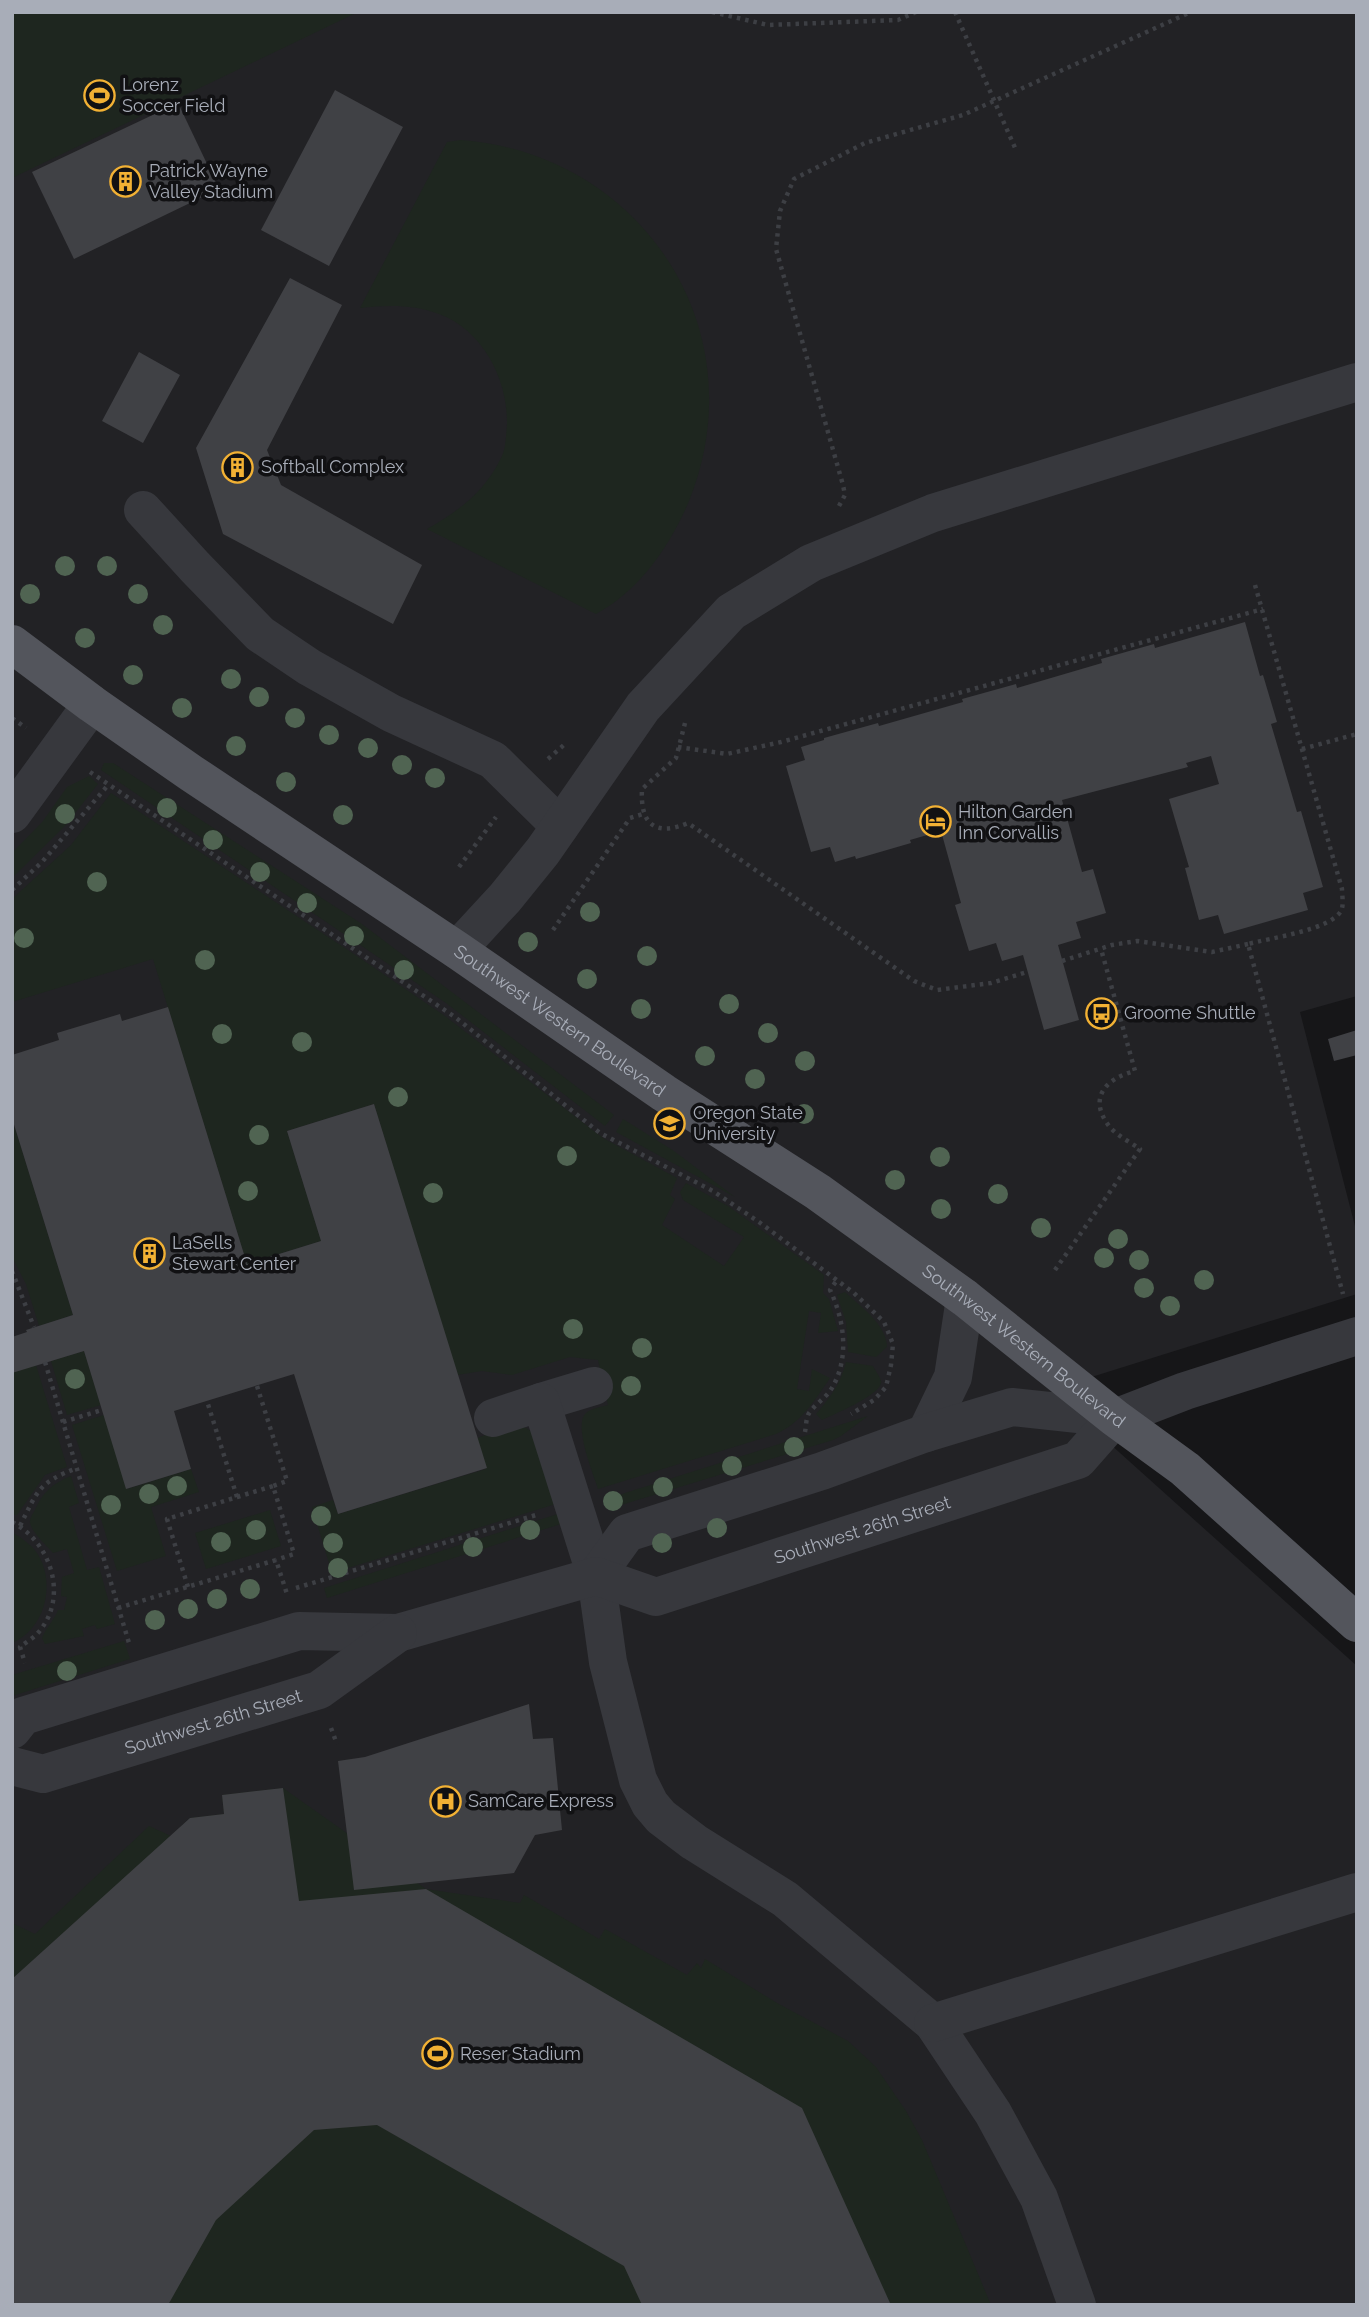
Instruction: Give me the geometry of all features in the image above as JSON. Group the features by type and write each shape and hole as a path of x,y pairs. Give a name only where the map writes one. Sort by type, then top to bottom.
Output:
{"main road":[{"name":"Southwest Western Boulevard","path":"12,644 191,773 457,950 664,1093 818,1192 965,1298 1115,1418 1185,1469 1357,1623"}],"street":[{"path":"457,950 505,898 560,826 643,707 732,612 811,563 933,513 1357,382"},
{"path":"143,510 260,634 309,667 391,713 493,760 560,826"},
{"path":"12,814 92,704"},
{"path":"926,1433 953,1377 965,1298"},
{"name":"Southwest 26th Street","path":"596,1576 627,1533 822,1471 926,1433 1012,1407 1115,1418 1185,1391 1357,1336"},
{"path":"493,1418 594,1386"},
{"path":"541,1402 596,1576 608,1662 638,1780 650,1804 661,1817 694,1842 785,1899 933,2024 993,2113 1040,2198 1077,2305"},
{"name":"Southwest 26th Street","path":"12,1730 23,1716 299,1631 398,1633 596,1576 656,1597 1078,1460 1115,1418"},
{"name":"Southwest 26th Street","path":"12,1766 43,1774 319,1690 398,1633"},
{"path":"933,2024 1357,1892"}],"path":[{"path":"712,12 768,25 898,20 916,12"},
{"path":"955,12 1016,150"},
{"path":"837,510 845,495 843,485 776,249 780,211 794,178 865,143 963,115 1191,12"},
{"path":"1062,961 1137,941 1212,952 1326,924 1339,914 1343,907 1342,889 1255,585"},
{"path":"678,747 727,754 781,743 1263,609"},
{"path":"686,716 676,758 642,789 643,814 651,825 675,829 688,823 915,981 937,990 991,983 1027,972"},
{"path":"13,721 455,1017 600,1133 713,1191 854,1293 884,1322 893,1344 886,1387 874,1400 850,1415"},
{"path":"1302,749 1357,734"},
{"path":"459,867 519,786 570,739"},
{"path":"12,890 42,862 109,784"},
{"path":"553,930 631,818 643,814"},
{"path":"1248,944 1343,1294"},
{"path":"1055,1270 1140,1149 1110,1128 1101,1112 1102,1091 1118,1076 1135,1071 1101,949"},
{"path":"12,1271 34,1327"},
{"path":"805,1432 808,1415 831,1389 841,1362 841,1317 830,1290 837,1280"},
{"path":"46,1362 140,1680"},
{"path":"188,1587 167,1519 287,1481 257,1386"},
{"path":"207,1401 237,1497"},
{"path":"63,1422 102,1410"},
{"path":"792,1436 816,1427"},
{"path":"20,1526 41,1486 56,1476 77,1468"},
{"path":"273,1486 294,1554 276,1560"},
{"path":"273,1595 573,1504"},
{"path":"12,1522 41,1546 50,1562 53,1579 53,1600 48,1616 37,1634 20,1647 25,1663"},
{"path":"128,1640 141,1636"}],"shaded area":[{"name":"Oregon State University","path":"12,12 1357,12 1357,996 1300,1012 1357,1234 1357,1294 1050,1390 1357,1666 1357,2305 12,2305"},
{"name":"Lorenz Soccer Field","path":"12,12 358,12 12,178"},
{"path":"461,140 526,153 583,178 631,215 669,262 695,315 708,374 706,437 689,501 673,534 640,580 596,614 427,529 470,499 495,469 506,441 503,390 490,358 480,344 455,322 439,314 410,307 360,308 447,142"},
{"path":"104,763 113,763 362,924 614,1115 605,1126 446,1003 101,770"},
{"path":"89,776 98,784 65,826 12,878 12,853 43,821 67,787"},
{"path":"111,793 445,1016 603,1138 677,1178 670,1195 675,1199 662,1225 724,1266 744,1237 683,1200 680,1192 686,1183 728,1206 824,1275 823,1293 829,1299 838,1331 818,1333 821,1313 809,1311 797,1389 809,1391 812,1369 830,1378 807,1410 793,1424 776,1434 598,1489 585,1450 582,1428 586,1413 608,1405 598,1360 570,1357 512,1375 482,1371 457,1375 374,1104 287,1131 321,1241 247,1264 153,959 12,1002 12,899 71,845"},
{"path":"623,1119 674,1151 735,1197 616,1132"},
{"path":"15,1128 73,1315 39,1326 26,1284 12,1257 12,1129"},
{"path":"845,1292 872,1316 883,1331 887,1347 876,1357 848,1352 846,1322 837,1295"},
{"path":"84,1351 101,1405 67,1415 51,1361"},
{"path":"846,1362 873,1366 881,1381 880,1386 866,1398 822,1420 816,1414 834,1390"},
{"path":"36,1365 67,1467 45,1475 17,1515 12,1515 12,1373"},
{"path":"104,1415 127,1489 191,1469 199,1492 151,1507 166,1556 117,1571 72,1425"},
{"path":"868,1416 833,1440 608,1509 603,1500"},
{"path":"522,1426 542,1437 559,1503 332,1573 312,1507 333,1500 338,1514 486,1469 477,1438"},
{"path":"71,1476 79,1503 69,1507 87,1570 99,1567 115,1624 97,1629 95,1625 82,1629 84,1636 45,1644 42,1638 58,1610 64,1610 67,1597 61,1596 62,1577 74,1573 67,1549 53,1553 35,1533 30,1520 45,1494 54,1485"},
{"path":"270,1510 281,1546 206,1569 195,1533"},
{"path":"564,1512 561,1524 327,1598 324,1588"},
{"path":"12,1532 38,1554 44,1569 46,1594 39,1618 23,1637 12,1643"},
{"path":"124,1641 130,1659 12,1696 12,1675"},
{"name":"Reser Stadium","path":"283,1788 426,1889 520,1903 524,1895 599,1939 605,1929 687,1975 697,1963 701,1968 705,1959 777,2003 848,2041 876,2067 922,2140 991,2305 12,2305 12,1923 35,1934 149,1826 171,1836 190,1818 224,1814 222,1795"}],"building":[{"path":"335,90 403,127 329,266 261,230"},
{"name":"Patrick Wayne Valley Stadium","path":"178,103 219,189 74,259 32,172"},
{"name":"Softball Complex","path":"290,278 342,305 267,450 281,485 422,565 393,624 223,534 196,448"},
{"path":"139,352 180,375 143,443 102,421"},
{"name":"Hilton Garden Inn Corvallis","path":"1245,622 1260,676 1263,675 1277,722 1271,724 1297,812 1301,811 1323,887 1303,893 1308,910 1224,934 1218,915 1199,920 1185,868 1189,867 1169,799 1219,784 1211,756 1186,763 1188,767 1062,800 1082,872 1093,869 1106,913 1076,922 1081,938 1058,945 1079,1020 1044,1030 1023,955 1002,961 996,943 969,951 955,905 961,903 941,831 856,859 855,856 835,862 830,847 811,852 786,766 805,760 801,747 878,723 879,726 963,702 962,699 1016,684 1017,688 1102,663 1101,659 1154,644 1155,648"},
{"name":"LaSells Stewart Center","path":"168,1007 247,1264 321,1241 287,1131 374,1104 487,1468 338,1514 294,1374 174,1411 191,1469 126,1489 84,1351 12,1373 12,1337 73,1315 12,1118 12,1055 59,1040 57,1033 120,1014 122,1021"},
{"path":"1357,1030 1357,1055 1334,1061 1328,1039"},
{"path":"529,1704 533,1739 553,1738 562,1830 535,1835 514,1873 354,1890 338,1761 365,1757"},
{"name":"Reser Stadium","path":"283,1788 299,1901 426,1889 802,2108 890,2303 642,2305 624,2266 377,2125 314,2130 216,2220 168,2305 12,2305 12,1979 190,1818 224,1814 222,1795"}],"place":[{"name":"Lorenz Soccer Field","path":"99,95"},
{"name":"Patrick Wayne Valley Stadium","path":"126,181"},
{"name":"Softball Complex","path":"238,467"},
{"name":"Hilton Garden Inn Corvallis","path":"935,822"},
{"name":"Groome Shuttle","path":"1101,1013"},
{"name":"Oregon State University","path":"670,1123"},
{"name":"LaSells Stewart Center","path":"149,1253"},
{"name":"SamCare Express","path":"445,1801"},
{"name":"Reser Stadium","path":"437,2054"}]}
